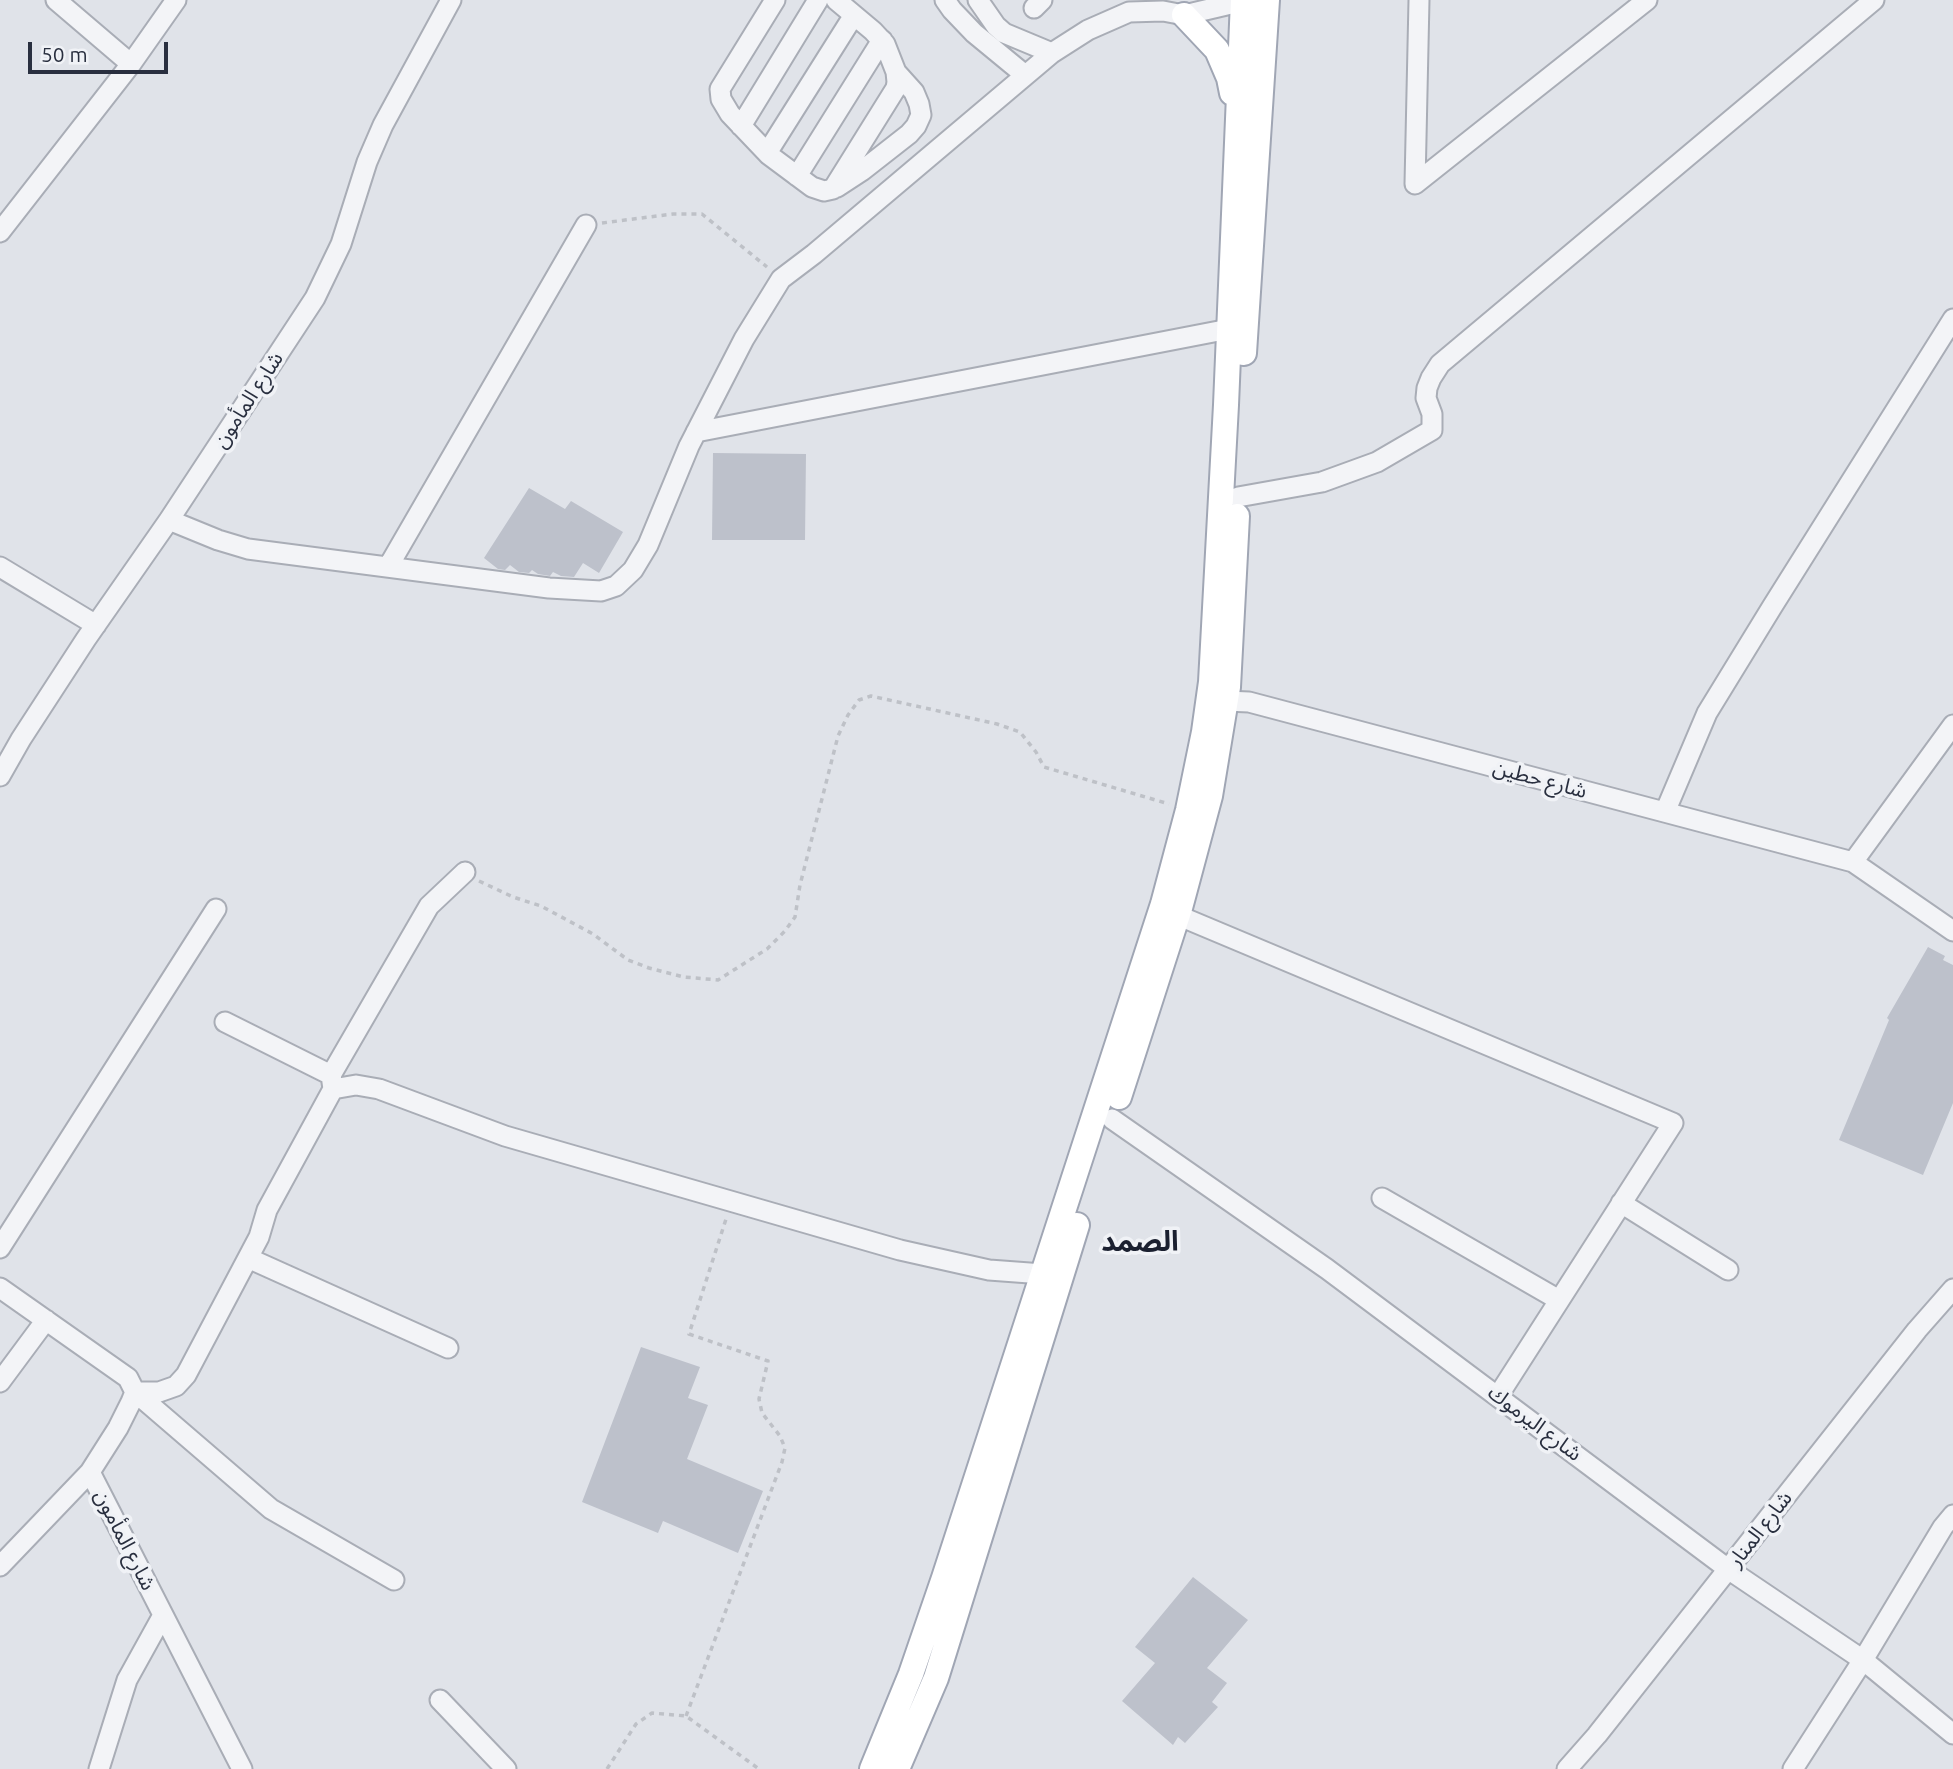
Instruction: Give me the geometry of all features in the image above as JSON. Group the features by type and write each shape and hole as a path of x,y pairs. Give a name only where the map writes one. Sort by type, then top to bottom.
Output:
{"main road":[{"path":"897,1769 936,1678 1177,915 1210,796 1226,701 1230,657 1244,354 1250,1"},
{"path":"872,1769 911,1674 1043,1274 1163,904 1188,810 1211,682 1238,118 1250,1"},
{"path":"1184,15 1217,50 1229,78 1238,118"}],"street":[{"path":"56,0 131,64"},
{"path":"0,232 131,64 176,0"},
{"name":"شارع المأمون","path":"0,776 21,739 96,625 169,520 315,298 351,219 367,162 383,125 451,0"},
{"path":"775,0 720,89 721,99 730,114 767,153 811,187 824,191 833,189 863,170 909,134 921,115 914,92 896,72 885,44 836,0"},
{"path":"741,126 818,0"},
{"path":"945,0 974,33 1025,75"},
{"path":"978,0 1004,33 1052,53"},
{"path":"1088,30 1117,0"},
{"path":"1419,0 1415,184 1647,0"},
{"path":"1238,496 1322,482 1377,462 1432,430 1432,414 1426,398 1427,388 1440,364 1874,0"},
{"path":"169,520 248,549 549,588 601,591 616,586 633,570 648,545 696,432 744,339 781,279 1052,53 1088,30 1129,12 1163,11 1184,15 1250,1"},
{"path":"767,153 854,15"},
{"path":"796,176 882,40"},
{"path":"833,189 896,88 896,72"},
{"path":"388,567 586,225"},
{"path":"1665,812 1707,713 1953,319"},
{"path":"696,432 1230,329"},
{"path":"0,567 96,625"},
{"name":"شارع حطين","path":"1226,701 1249,702 1853,862 1953,931"},
{"path":"1853,862 1953,725"},
{"path":"135,1392 159,1392 176,1386 186,1376 259,1237 267,1210 332,1082 429,906 465,872"},
{"path":"0,1248 216,909"},
{"path":"1177,915 1673,1123 1498,1396"},
{"path":"225,1022 332,1082 379,1089 505,1136 900,1250 989,1270 1043,1274"},
{"name":"شارع اليرموك","path":"1112,1119 1327,1269 1728,1569 1863,1660 1953,1734"},
{"path":"1382,1198 1559,1300"},
{"path":"1621,1203 1728,1270"},
{"path":"248,1258 448,1349"},
{"path":"0,1288 128,1378 135,1392 271,1509 394,1580"},
{"name":"شارع المنار","path":"1567,1769 1597,1735 1917,1330 1953,1289"},
{"path":"0,1382 46,1320"},
{"name":"شارع المأمون","path":"135,1392 118,1428 90,1472 242,1769"},
{"path":"0,1566 90,1472"},
{"path":"1793,1769 1953,1515"},
{"path":"99,1769 127,1680 163,1615"},
{"path":"440,1700 506,1769"}],"path":[{"path":"586,225 673,214 702,214 781,279"},
{"path":"465,872 513,897 541,906 593,934 628,960 684,977 718,980 767,949 795,916 800,885 838,736 859,700 871,696 997,724 1020,732 1037,752 1044,768 1188,810"},
{"path":"686,1716 785,1448 780,1436 762,1413 759,1399 768,1361 690,1335 732,1201"},
{"path":"607,1769 636,1724 652,1713 686,1716 759,1769"}],"building":[{"path":"713,453 806,454 805,540 712,540"},
{"path":"529,488 565,509 571,501 623,532 599,573 583,563 574,577 553,572 550,576 538,574 532,570 529,573 519,572 510,565 505,570 498,569 484,558"},
{"path":"1928,947 1945,956 1943,960 1953,965 1953,1103 1923,1175 1839,1140 1889,1020 1887,1018"},
{"path":"641,1347 700,1367 688,1398 708,1405 687,1459 763,1491 738,1553 663,1521 658,1533 582,1502"},
{"path":"1193,1577 1248,1620 1207,1668 1227,1683 1212,1702 1218,1707 1185,1743 1178,1737 1173,1745 1122,1701 1155,1663 1135,1647"}],"district":[{"name":"الصمد","path":"1140,1242"}]}
